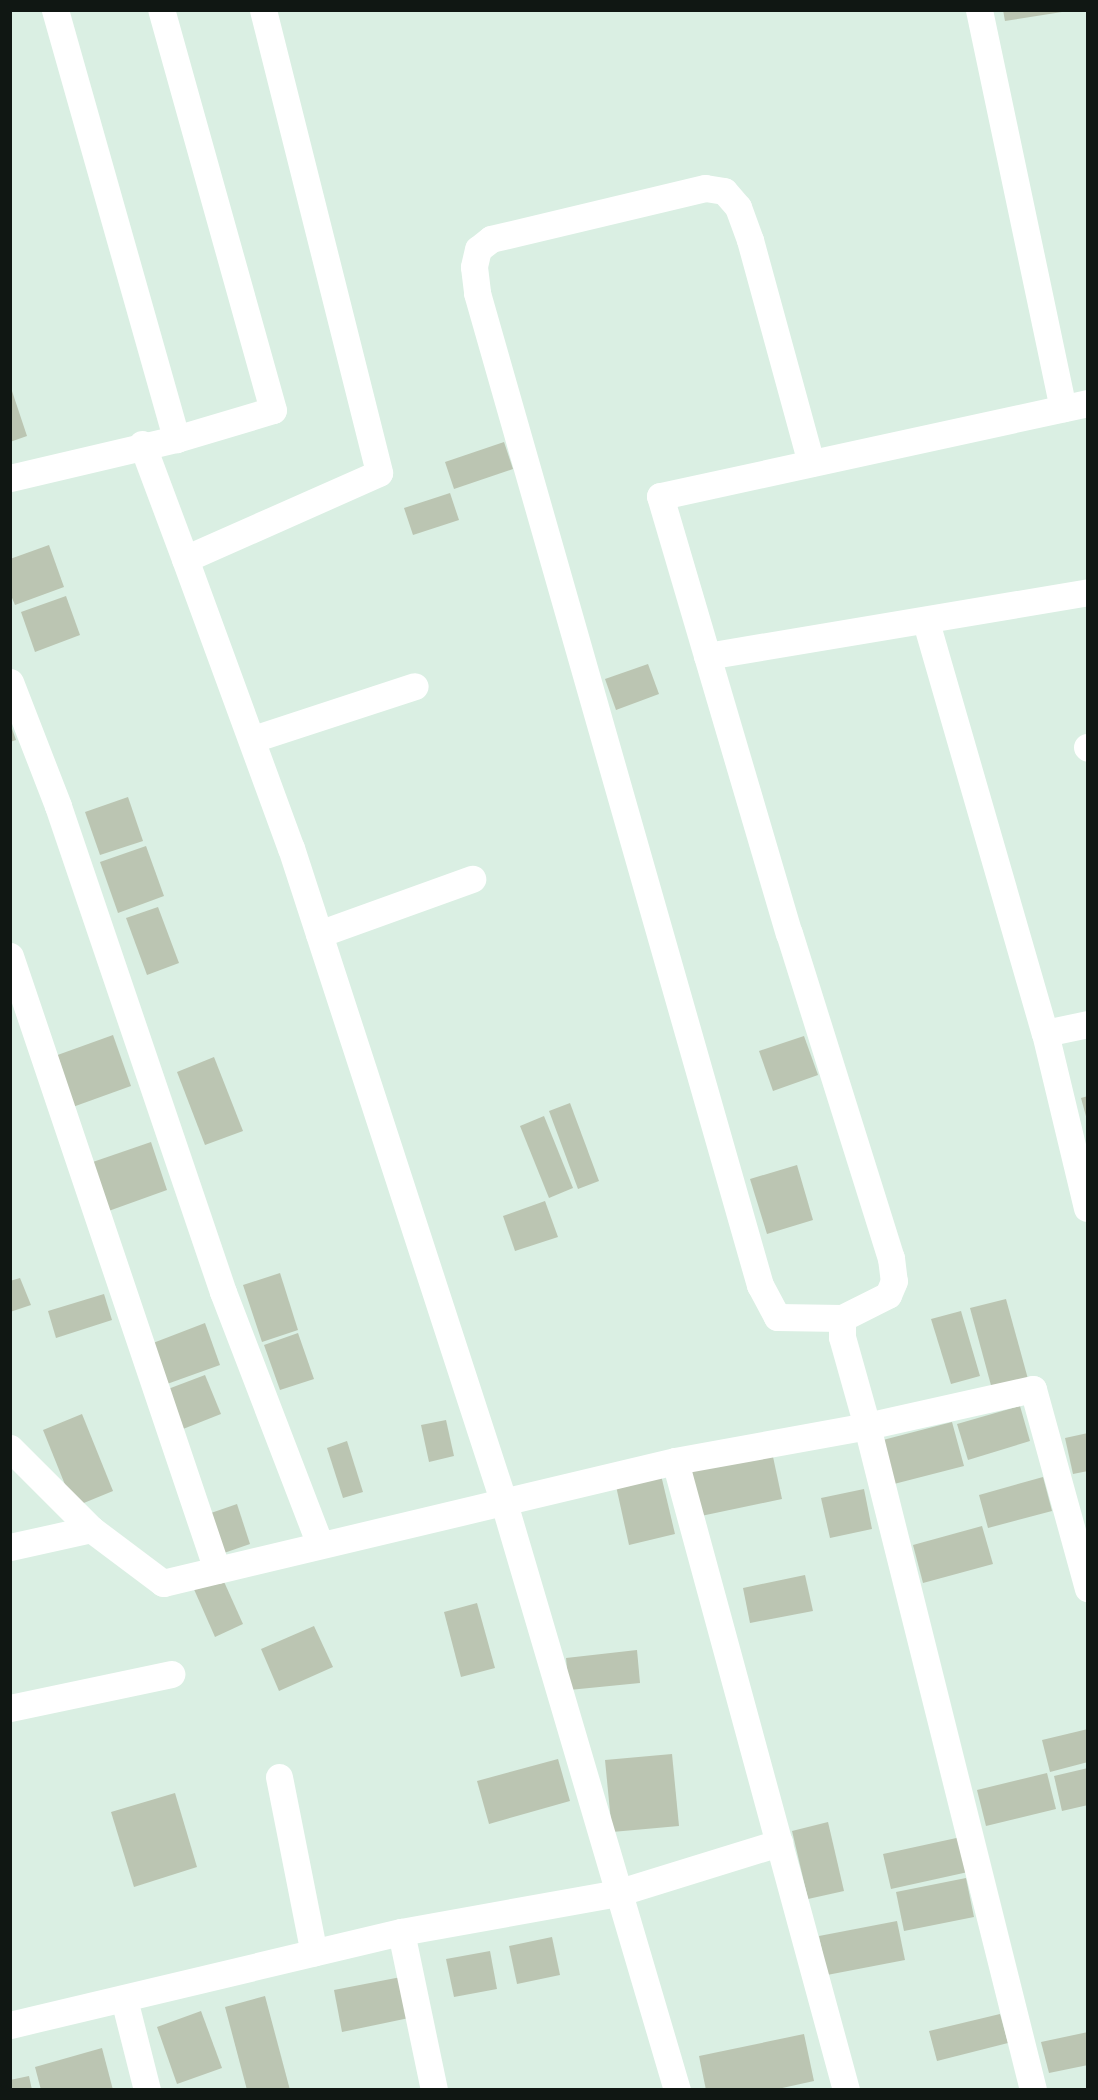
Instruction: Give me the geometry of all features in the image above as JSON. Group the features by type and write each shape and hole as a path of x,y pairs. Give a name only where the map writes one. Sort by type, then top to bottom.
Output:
{"street":[{"path":"55,10 176,439"},
{"path":"10,478 142,444 176,439 273,410 161,10"},
{"path":"185,559 379,473 263,10"},
{"path":"811,463 750,240 738,207 724,191 705,188 491,239 478,249 474,267 477,293 760,1285 777,1317 842,1318 888,1295 894,1281 891,1258 660,496 1075,406 980,10"},
{"path":"142,444 253,739 319,934 504,1503 616,1893 677,2090"},
{"path":"707,656 926,622 1088,592"},
{"path":"926,622 1045,1033 1087,1208"},
{"path":"10,682 58,806 223,1292 320,1545"},
{"path":"253,739 415,686"},
{"path":"319,934 472,879"},
{"path":"10,956 217,1570"},
{"path":"1045,1033 1088,1024"},
{"path":"842,1318 842,1337 867,1426 1033,2090"},
{"path":"10,1448 91,1529 163,1583 675,1461 867,1426 1033,1389 1088,1589"},
{"path":"675,1461 846,2090"},
{"path":"10,1547 91,1529"},
{"path":"10,1708 171,1674"},
{"path":"279,1777 314,1953"},
{"path":"10,2025 401,1932 616,1893 779,1843"},
{"path":"401,1932 434,2090"},
{"path":"124,1999 147,2090"}],"building":[{"path":"1003,10 1062,10 1062,12 1005,21"},
{"path":"10,385 27,436 10,442"},
{"path":"504,442 513,469 454,489 445,462"},
{"path":"450,493 459,520 413,535 404,508"},
{"path":"49,545 64,587 15,605 10,593 10,559"},
{"path":"66,596 80,635 35,652 21,612"},
{"path":"648,664 659,694 616,710 605,679"},
{"path":"10,723 16,740 10,742"},
{"path":"128,797 143,841 100,855 85,812"},
{"path":"146,846 164,896 118,913 100,862"},
{"path":"158,907 179,963 147,975 126,918"},
{"path":"113,1035 131,1086 70,1108 52,1057"},
{"path":"804,1036 818,1075 773,1091 759,1051"},
{"path":"214,1057 243,1131 205,1145 177,1072"},
{"path":"1088,1096 1088,1120 1087,1120 1081,1098"},
{"path":"570,1103 599,1181 578,1189 549,1111"},
{"path":"544,1116 573,1188 549,1198 520,1126"},
{"path":"151,1142 167,1190 103,1213 87,1164"},
{"path":"797,1165 813,1220 767,1234 750,1179"},
{"path":"545,1201 558,1237 515,1251 503,1216"},
{"path":"280,1273 298,1330 262,1342 243,1285"},
{"path":"20,1278 31,1305 10,1312 10,1281"},
{"path":"104,1294 112,1320 56,1338 48,1311"},
{"path":"1006,1299 1028,1379 992,1389 970,1308"},
{"path":"961,1311 980,1376 951,1384 931,1319"},
{"path":"205,1323 220,1365 167,1384 153,1343"},
{"path":"298,1333 314,1379 280,1390 264,1345"},
{"path":"205,1375 221,1414 183,1429 168,1389"},
{"path":"1020,1406 1030,1441 968,1460 957,1424"},
{"path":"82,1414 113,1491 74,1507 43,1430"},
{"path":"446,1420 454,1456 429,1462 421,1425"},
{"path":"952,1422 964,1466 894,1484 883,1440"},
{"path":"1088,1433 1088,1471 1073,1474 1065,1438"},
{"path":"347,1441 363,1492 343,1498 327,1448"},
{"path":"772,1452 782,1499 701,1516 691,1469"},
{"path":"661,1475 675,1534 629,1545 616,1486"},
{"path":"1043,1477 1052,1511 988,1528 979,1495"},
{"path":"864,1489 872,1529 830,1538 821,1498"},
{"path":"237,1504 250,1544 224,1553 211,1513"},
{"path":"982,1526 993,1564 923,1583 913,1545"},
{"path":"221,1575 243,1624 215,1637 193,1587"},
{"path":"805,1575 813,1611 750,1623 743,1588"},
{"path":"477,1603 495,1668 461,1677 444,1612"},
{"path":"314,1626 333,1667 279,1691 261,1649"},
{"path":"637,1650 640,1683 569,1690 566,1658"},
{"path":"1088,1729 1088,1762 1050,1772 1042,1740"},
{"path":"672,1754 679,1826 612,1832 605,1760"},
{"path":"558,1759 570,1801 489,1824 477,1781"},
{"path":"1088,1768 1088,1805 1062,1811 1054,1776"},
{"path":"1047,1773 1056,1809 986,1826 977,1790"},
{"path":"175,1793 197,1867 134,1887 111,1812"},
{"path":"828,1822 844,1891 808,1899 792,1831"},
{"path":"961,1837 968,1872 891,1889 883,1854"},
{"path":"966,1878 974,1917 904,1931 896,1892"},
{"path":"897,1921 905,1960 827,1975 819,1936"},
{"path":"552,1937 560,1975 517,1984 509,1946"},
{"path":"490,1951 497,1989 454,1997 446,1959"},
{"path":"401,1977 409,2018 342,2032 334,1990"},
{"path":"265,1996 290,2090 247,2090 225,2007"},
{"path":"201,2011 222,2068 177,2084 157,2027"},
{"path":"1000,2014 1008,2043 937,2061 929,2031"},
{"path":"1088,2032 1088,2065 1049,2073 1041,2042"},
{"path":"804,2034 814,2081 773,2090 706,2090 699,2056"},
{"path":"102,2048 113,2090 41,2090 35,2067"},
{"path":"29,2076 32,2090 10,2090 10,2080"}]}
